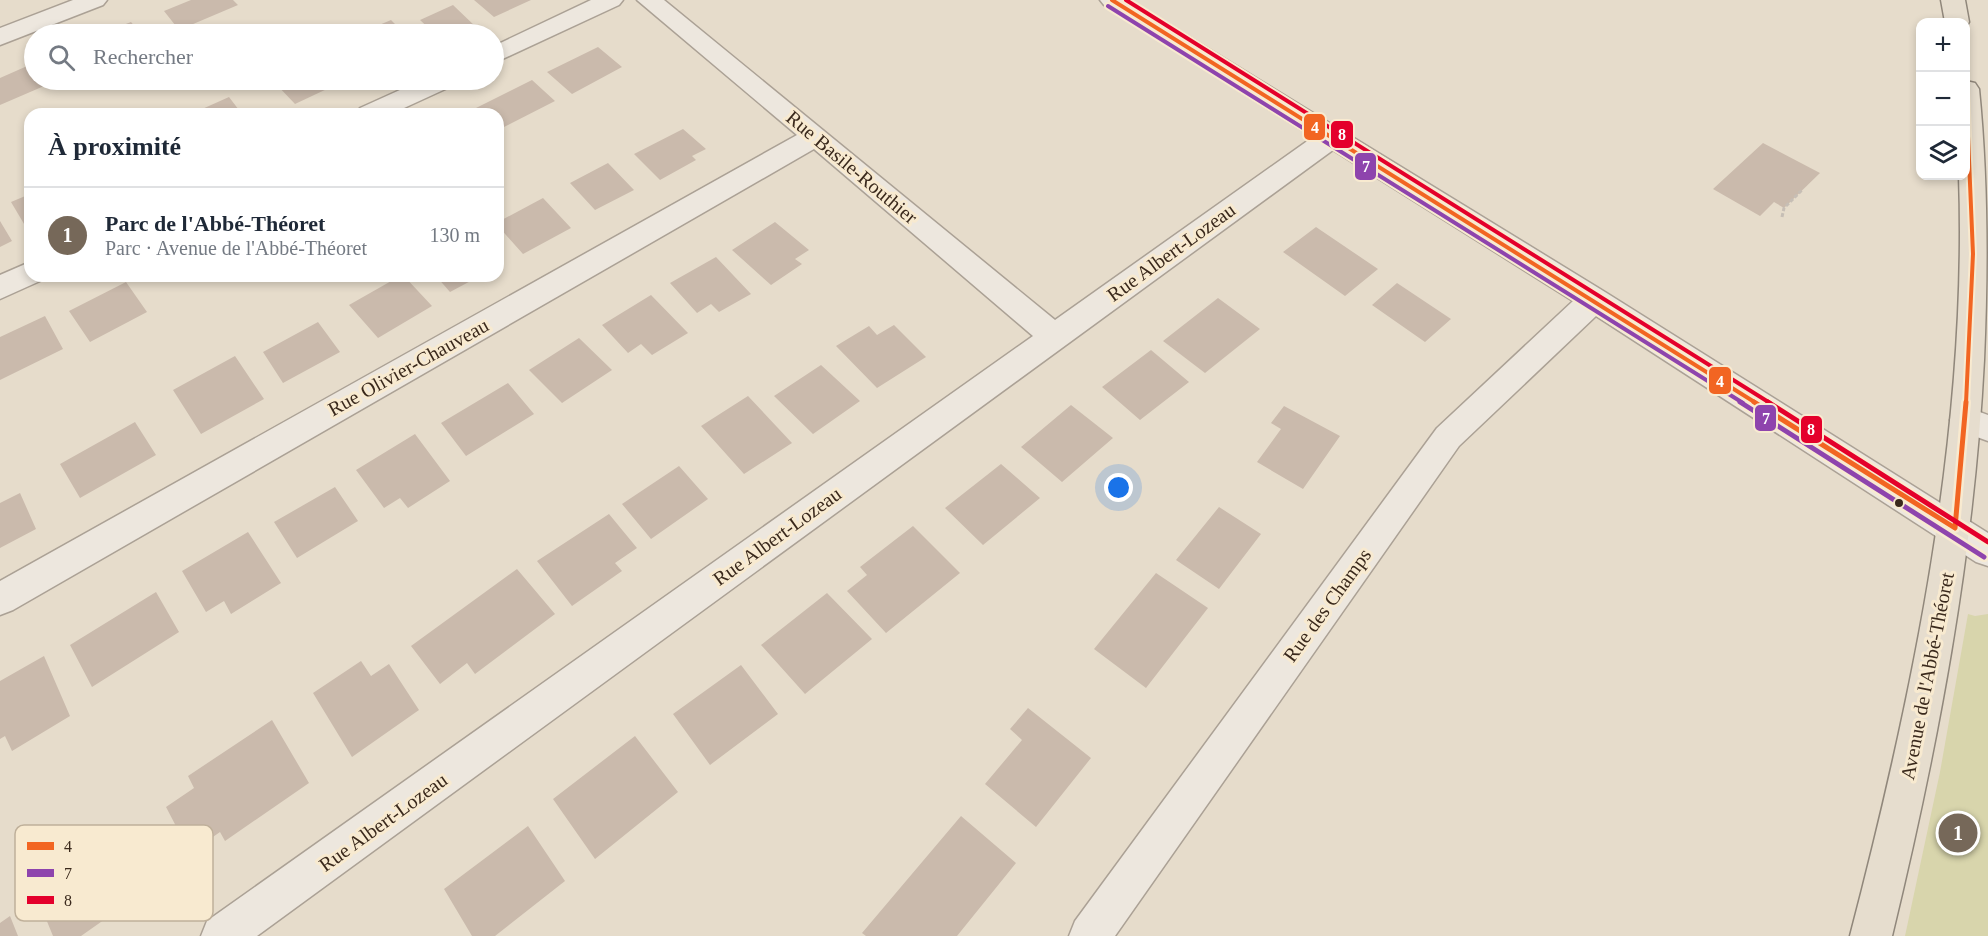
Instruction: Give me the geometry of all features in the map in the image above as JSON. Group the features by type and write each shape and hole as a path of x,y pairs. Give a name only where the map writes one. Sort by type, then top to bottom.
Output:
{"main road":[{"path":"1953,0 1956,18"},
{"name":"Avenue de l'Abbé-Théoret","path":"1871,936 1917,733 1977,424 1972,303 1974,197 1968,126"}],"street":[{"path":"33,24 95,0"},
{"path":"504,51 611,0"},
{"name":"Rue Basile-Routhier","path":"649,0 816,136 1053,336"},
{"path":"1112,0 1594,300 1988,550"},
{"path":"0,37 24,28"},
{"path":"382,108 421,90"},
{"name":"Rue Olivier-Chauveau","path":"0,599 816,136"},
{"name":"Rue Albert-Lozeau","path":"222,936 310,875 1053,336 1332,137"},
{"path":"0,288 24,276"},
{"name":"Rue des Champs","path":"1090,936 1448,437 1594,300"}],"path":[{"path":"1782,217 1784,208 1802,190"}],"shaded area":[{"path":"1968,614 1975,616 1988,614 1988,936 1905,936 1940,772"}],"building":[{"path":"191,0 233,0 238,5 193,24 174,24 164,11"},
{"path":"474,0 531,0 494,17"},
{"path":"453,5 473,24 424,24 420,20"},
{"path":"391,20 395,24 382,24"},
{"path":"598,47 622,67 572,94 547,72"},
{"path":"24,67 24,90 35,90 0,105 0,78"},
{"path":"532,80 555,101 504,127 504,108 476,108"},
{"path":"282,90 325,90 295,104"},
{"path":"229,97 237,108 204,108"},
{"path":"683,129 706,149 692,156 696,160 660,180 634,154"},
{"path":"1763,143 1820,173 1784,208 1774,202 1760,216 1713,189"},
{"path":"608,163 634,190 595,210 570,183"},
{"path":"24,197 24,224 11,202"},
{"path":"543,198 571,228 523,254 504,233 504,219"},
{"path":"0,221 12,241 0,247"},
{"path":"775,222 809,250 795,259 802,264 771,285 732,250"},
{"path":"1316,227 1378,269 1345,296 1283,252"},
{"path":"716,257 751,294 719,312 711,304 697,313 670,283"},
{"path":"126,282 147,312 90,342 69,311"},
{"path":"389,282 410,282 432,306 378,338 349,305"},
{"path":"441,282 469,282 450,292"},
{"path":"1397,283 1451,319 1425,342 1372,305"},
{"path":"651,295 688,333 652,355 641,344 628,353 602,325"},
{"path":"1218,298 1260,329 1205,373 1163,341"},
{"path":"45,316 63,349 0,380 0,337"},
{"path":"318,322 340,352 283,383 263,352"},
{"path":"894,325 926,357 877,388 836,346 869,326 877,335"},
{"path":"579,338 612,370 562,403 529,370"},
{"path":"1151,350 1189,382 1140,420 1102,387"},
{"path":"235,356 264,399 201,434 173,390"},
{"path":"821,365 860,401 813,434 774,396"},
{"path":"508,383 534,414 466,456 441,423"},
{"path":"748,396 792,443 744,474 701,426"},
{"path":"1071,405 1113,438 1062,482 1021,447"},
{"path":"1284,406 1340,436 1303,489 1257,462 1281,429 1271,423"},
{"path":"135,422 156,455 80,498 60,464"},
{"path":"415,434 450,481 408,508 400,498 384,508 356,470"},
{"path":"1001,464 1040,498 983,545 945,508"},
{"path":"679,466 708,499 651,539 622,504"},
{"path":"335,487 358,521 297,558 274,522"},
{"path":"20,493 36,529 0,548 0,503"},
{"path":"1219,507 1261,534 1219,589 1176,560"},
{"path":"609,514 637,548 615,563 622,571 572,606 537,561"},
{"path":"913,526 960,573 886,633 847,591 867,575 860,567"},
{"path":"248,532 281,583 231,614 224,601 206,612 182,571"},
{"path":"517,569 555,614 475,674 467,663 440,684 411,646"},
{"path":"1156,573 1208,608 1146,688 1094,649"},
{"path":"156,592 179,632 92,687 70,645"},
{"path":"827,593 872,639 805,694 761,645"},
{"path":"44,656 70,716 12,751 5,736 0,739 0,681"},
{"path":"361,661 371,676 389,664 419,710 352,757 313,693"},
{"path":"741,665 778,714 710,765 673,714"},
{"path":"1028,708 1091,758 1036,827 985,784 1022,740 1010,729"},
{"path":"272,720 309,783 225,841 220,832 213,837 213,825 175,825 166,807 194,788 188,776"},
{"path":"635,736 678,792 595,859 553,799"},
{"path":"961,816 1016,863 957,936 866,936 862,933"},
{"path":"528,826 565,881 495,936 472,936 444,889"},
{"path":"10,916 18,936 0,936 0,923"},
{"path":"47,921 102,921 81,936 53,936"}],"transit line":[{"name":"4","path":"1112,0 1955,528 1972,308 1973,199 1969,126"},
{"name":"8","path":"1126,0 1598,294 1988,542"},
{"name":"7","path":"1108,6 1590,306 1984,557"}],"place":[{"name":"Parc de l'Abbé-Théoret","path":"1958,833"}]}
